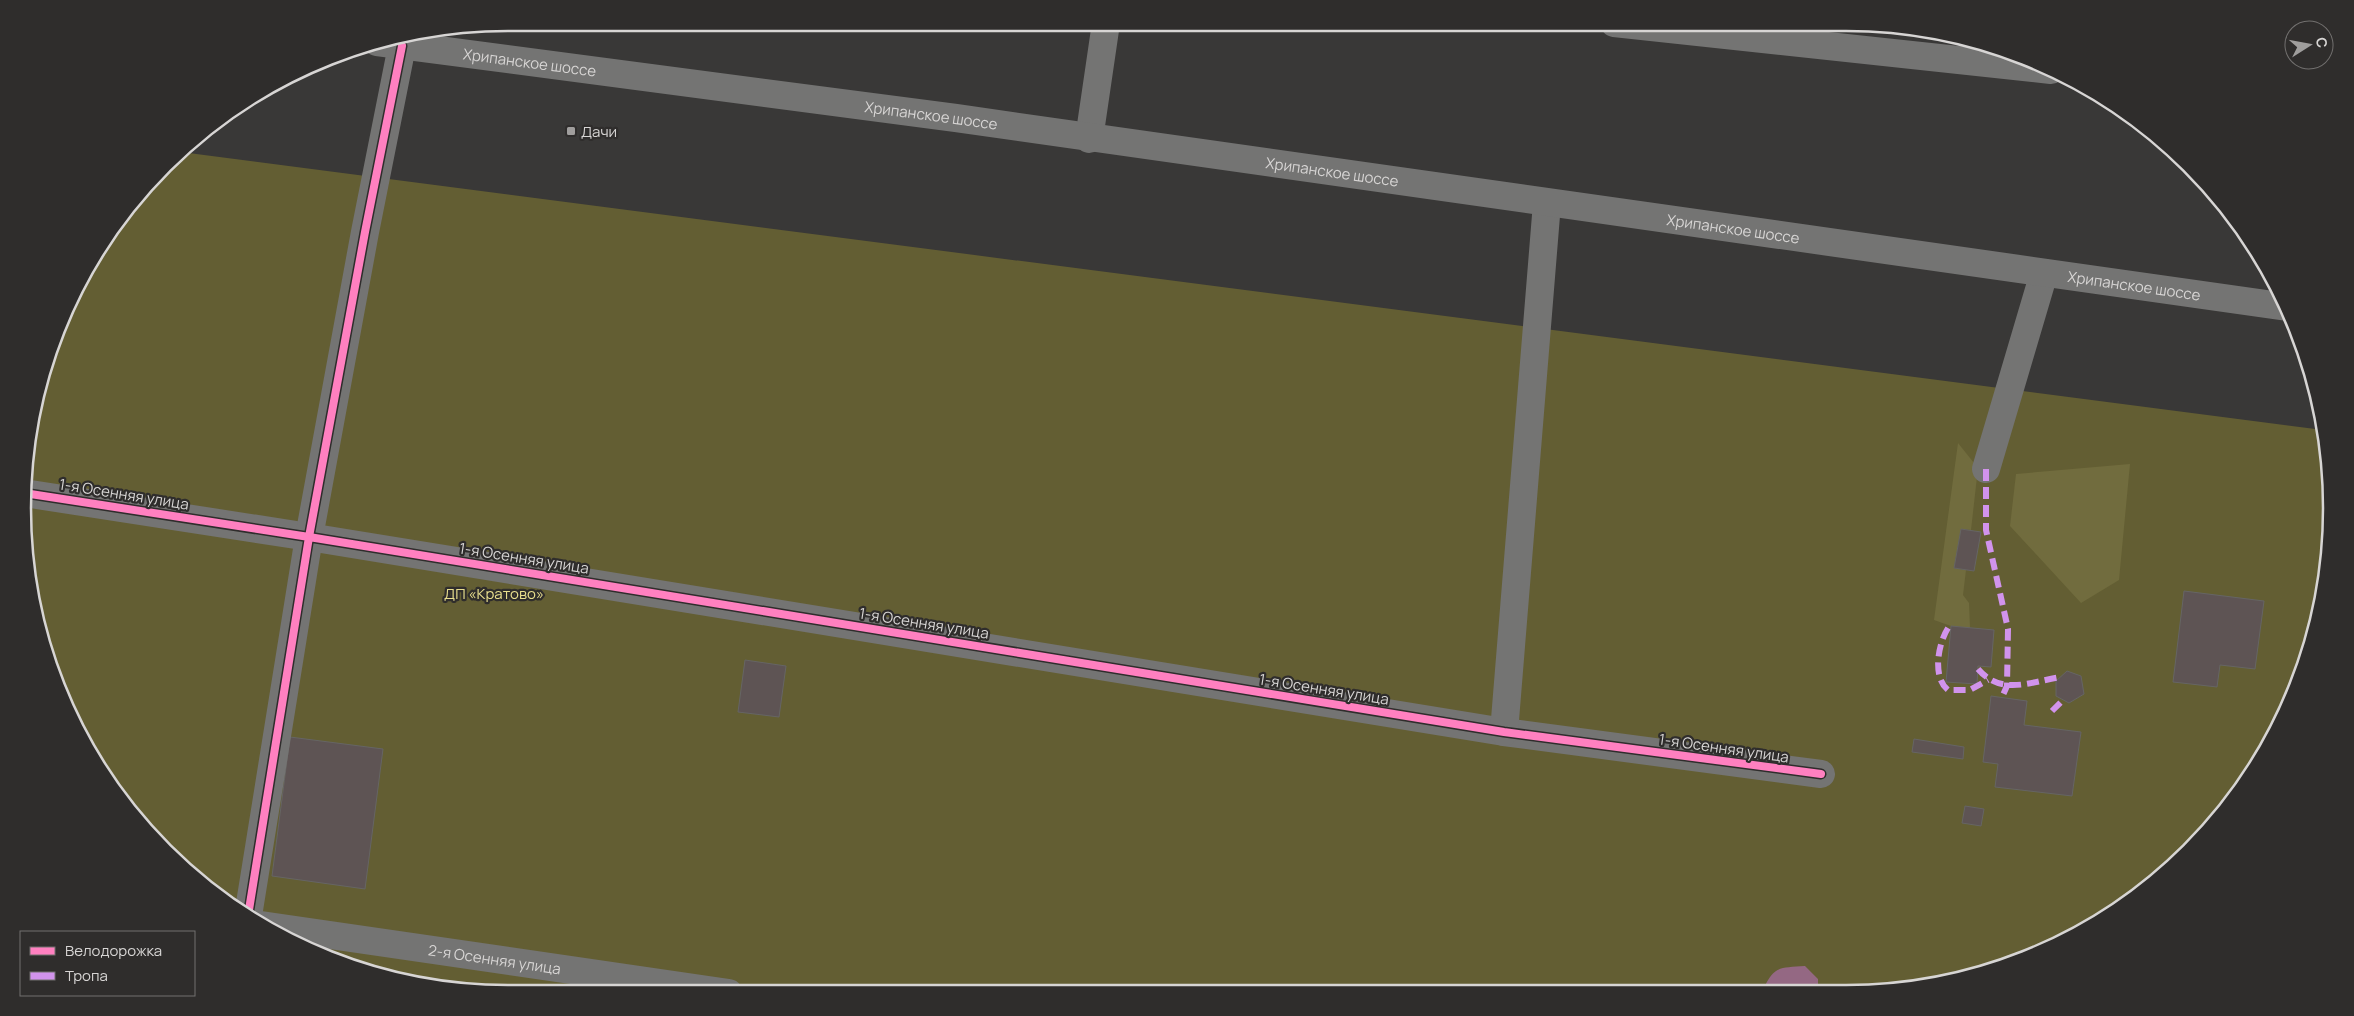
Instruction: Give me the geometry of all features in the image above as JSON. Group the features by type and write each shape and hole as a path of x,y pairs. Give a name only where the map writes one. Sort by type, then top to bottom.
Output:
{"street":[{"path":"1089,139 1105,31"},
{"path":"1698,31 2026,67"},
{"name":"Хрипанское шоссе","path":"395,45 956,118 1089,139 2278,306"},
{"path":"249,908 309,537 365,232 390,46"},
{"path":"1504,732 1547,203"},
{"path":"1986,469 2044,273"},
{"name":"1-я Осенняя улица","path":"31,494 309,537 1504,732 1821,774"},
{"name":"2-я Осенняя улица","path":"285,929 673,985"}],"green space":[{"name":"ДП «Кратово»","path":"190,153 2316,429 2322,477 2323,508 2319,570 2314,601 2297,661 2274,719 2242,773 2224,798 2183,845 2136,886 2111,904 2057,936 1999,959 1939,976 1877,984 1846,985 508,985 446,981 415,976 355,959 297,936 243,904 218,886 171,845 130,798 95,746 80,719 47,631 35,570 31,508 35,446 47,385 80,297 95,270 130,218 171,171"}],"shaded area":[{"path":"1958,443 1978,468 1971,530 1961,529 1954,568 1966,570 1963,595 1969,603 1970,628 1951,626 1934,620"},
{"path":"2130,464 2119,580 2081,603 2010,526 2016,474"},
{"path":"1805,966 1818,979 1818,985 1766,985 1775,972 1789,967"}],"building":[{"path":"1961,529 1981,532 1974,571 1954,568"},
{"path":"2184,591 2264,601 2255,669 2220,665 2217,687 2173,682"},
{"path":"1951,626 1994,630 1991,667 1978,666 1977,684 1946,682"},
{"path":"745,660 786,666 779,717 738,712"},
{"path":"2067,671 2081,676 2084,694 2069,703 2056,696 2056,681"},
{"path":"1991,696 2027,701 2024,725 2081,732 2072,796 1995,787 1998,764 1983,762"},
{"path":"290,737 383,749 365,889 272,876"},
{"path":"1914,739 1964,747 1963,759 1912,752"},
{"path":"1965,806 1984,809 1981,826 1962,823"}],"marked path":[{"path":"1986,469 1986,530 2008,629 2007,686 2003,695"},
{"path":"1948,628 1944,635 1938,660 1938,669 1943,684 1948,690 1970,690 1988,680"},
{"path":"1978,669 1987,677 2006,685 2027,684 2061,677"},
{"path":"2052,711 2063,700"}],"cycle path":[{"path":"249,908 309,537 365,232 402,46"},
{"path":"31,494 309,537 1504,732 1821,774"}],"place":[{"name":"Дачи","path":"571,131"}]}
